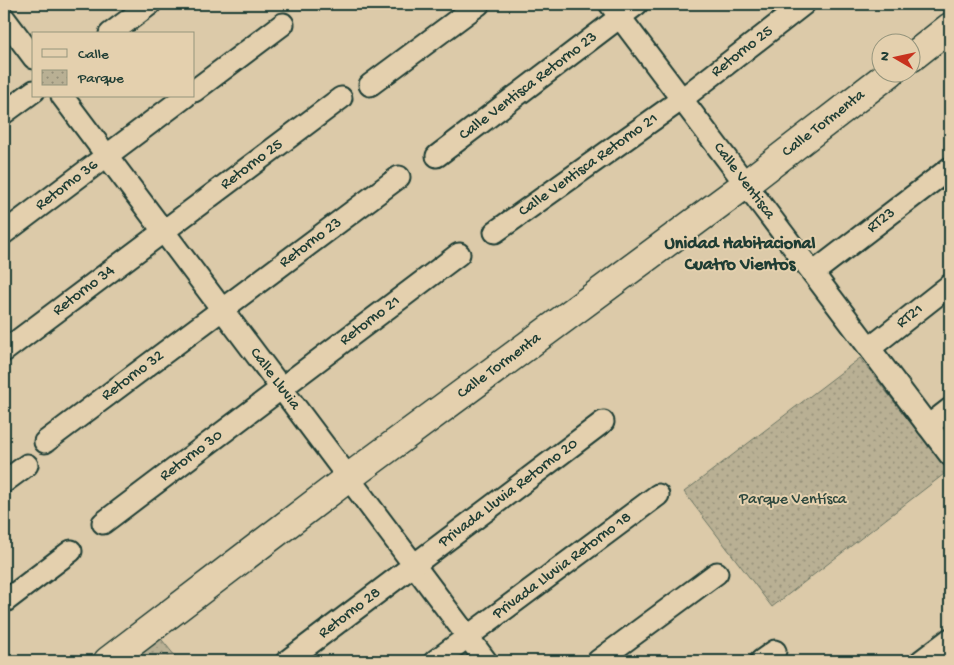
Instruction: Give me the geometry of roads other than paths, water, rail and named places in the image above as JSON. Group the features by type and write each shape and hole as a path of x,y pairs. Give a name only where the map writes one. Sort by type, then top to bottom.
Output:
{"street":[{"path":"113,32 150,4"},
{"path":"370,85 479,4"},
{"name":"Calle Ventisca Retorno 23","path":"437,156 615,10 636,4"},
{"name":"Retorno 25","path":"682,99 804,4"},
{"name":"Calle Ventisca","path":"615,10 950,455"},
{"path":"4,18 32,55"},
{"path":"195,90 283,24"},
{"path":"922,49 950,27"},
{"name":"Calle Tormenta","path":"108,661 348,478 746,184 878,82"},
{"path":"4,112 32,92"},
{"name":"Calle Lluvia","path":"64,98 486,661"},
{"name":"Retorno 36","path":"4,233 183,98"},
{"name":"Retorno 25","path":"163,231 341,98"},
{"name":"Calle Ventisca Retorno 21","path":"495,232 682,99"},
{"name":"RT23","path":"813,273 950,168"},
{"name":"Retorno 23","path":"222,310 400,176"},
{"name":"Retorno 34","path":"4,351 163,231"},
{"name":"Retorno 21","path":"281,388 459,254"},
{"name":"RT21","path":"870,348 950,285"},
{"name":"Retorno 32","path":"45,442 222,310"},
{"name":"Retorno 30","path":"103,523 281,388"},
{"path":"928,426 950,409"},
{"name":"Privada Lluvia Retorno 20","path":"414,566 603,422"},
{"path":"4,482 27,465"},
{"name":"Privada Lluvia Retorno 18","path":"435,661 658,495"},
{"path":"4,602 71,551"},
{"name":"Retorno 28","path":"287,661 414,566"},
{"path":"598,661 717,572"},
{"path":"921,661 950,638"}],"district":[{"name":"Unidad Habitacional Cuatro Vientos","path":"740,254"}],"park label":[{"name":"Parque Ventísca","path":"793,500"}]}
